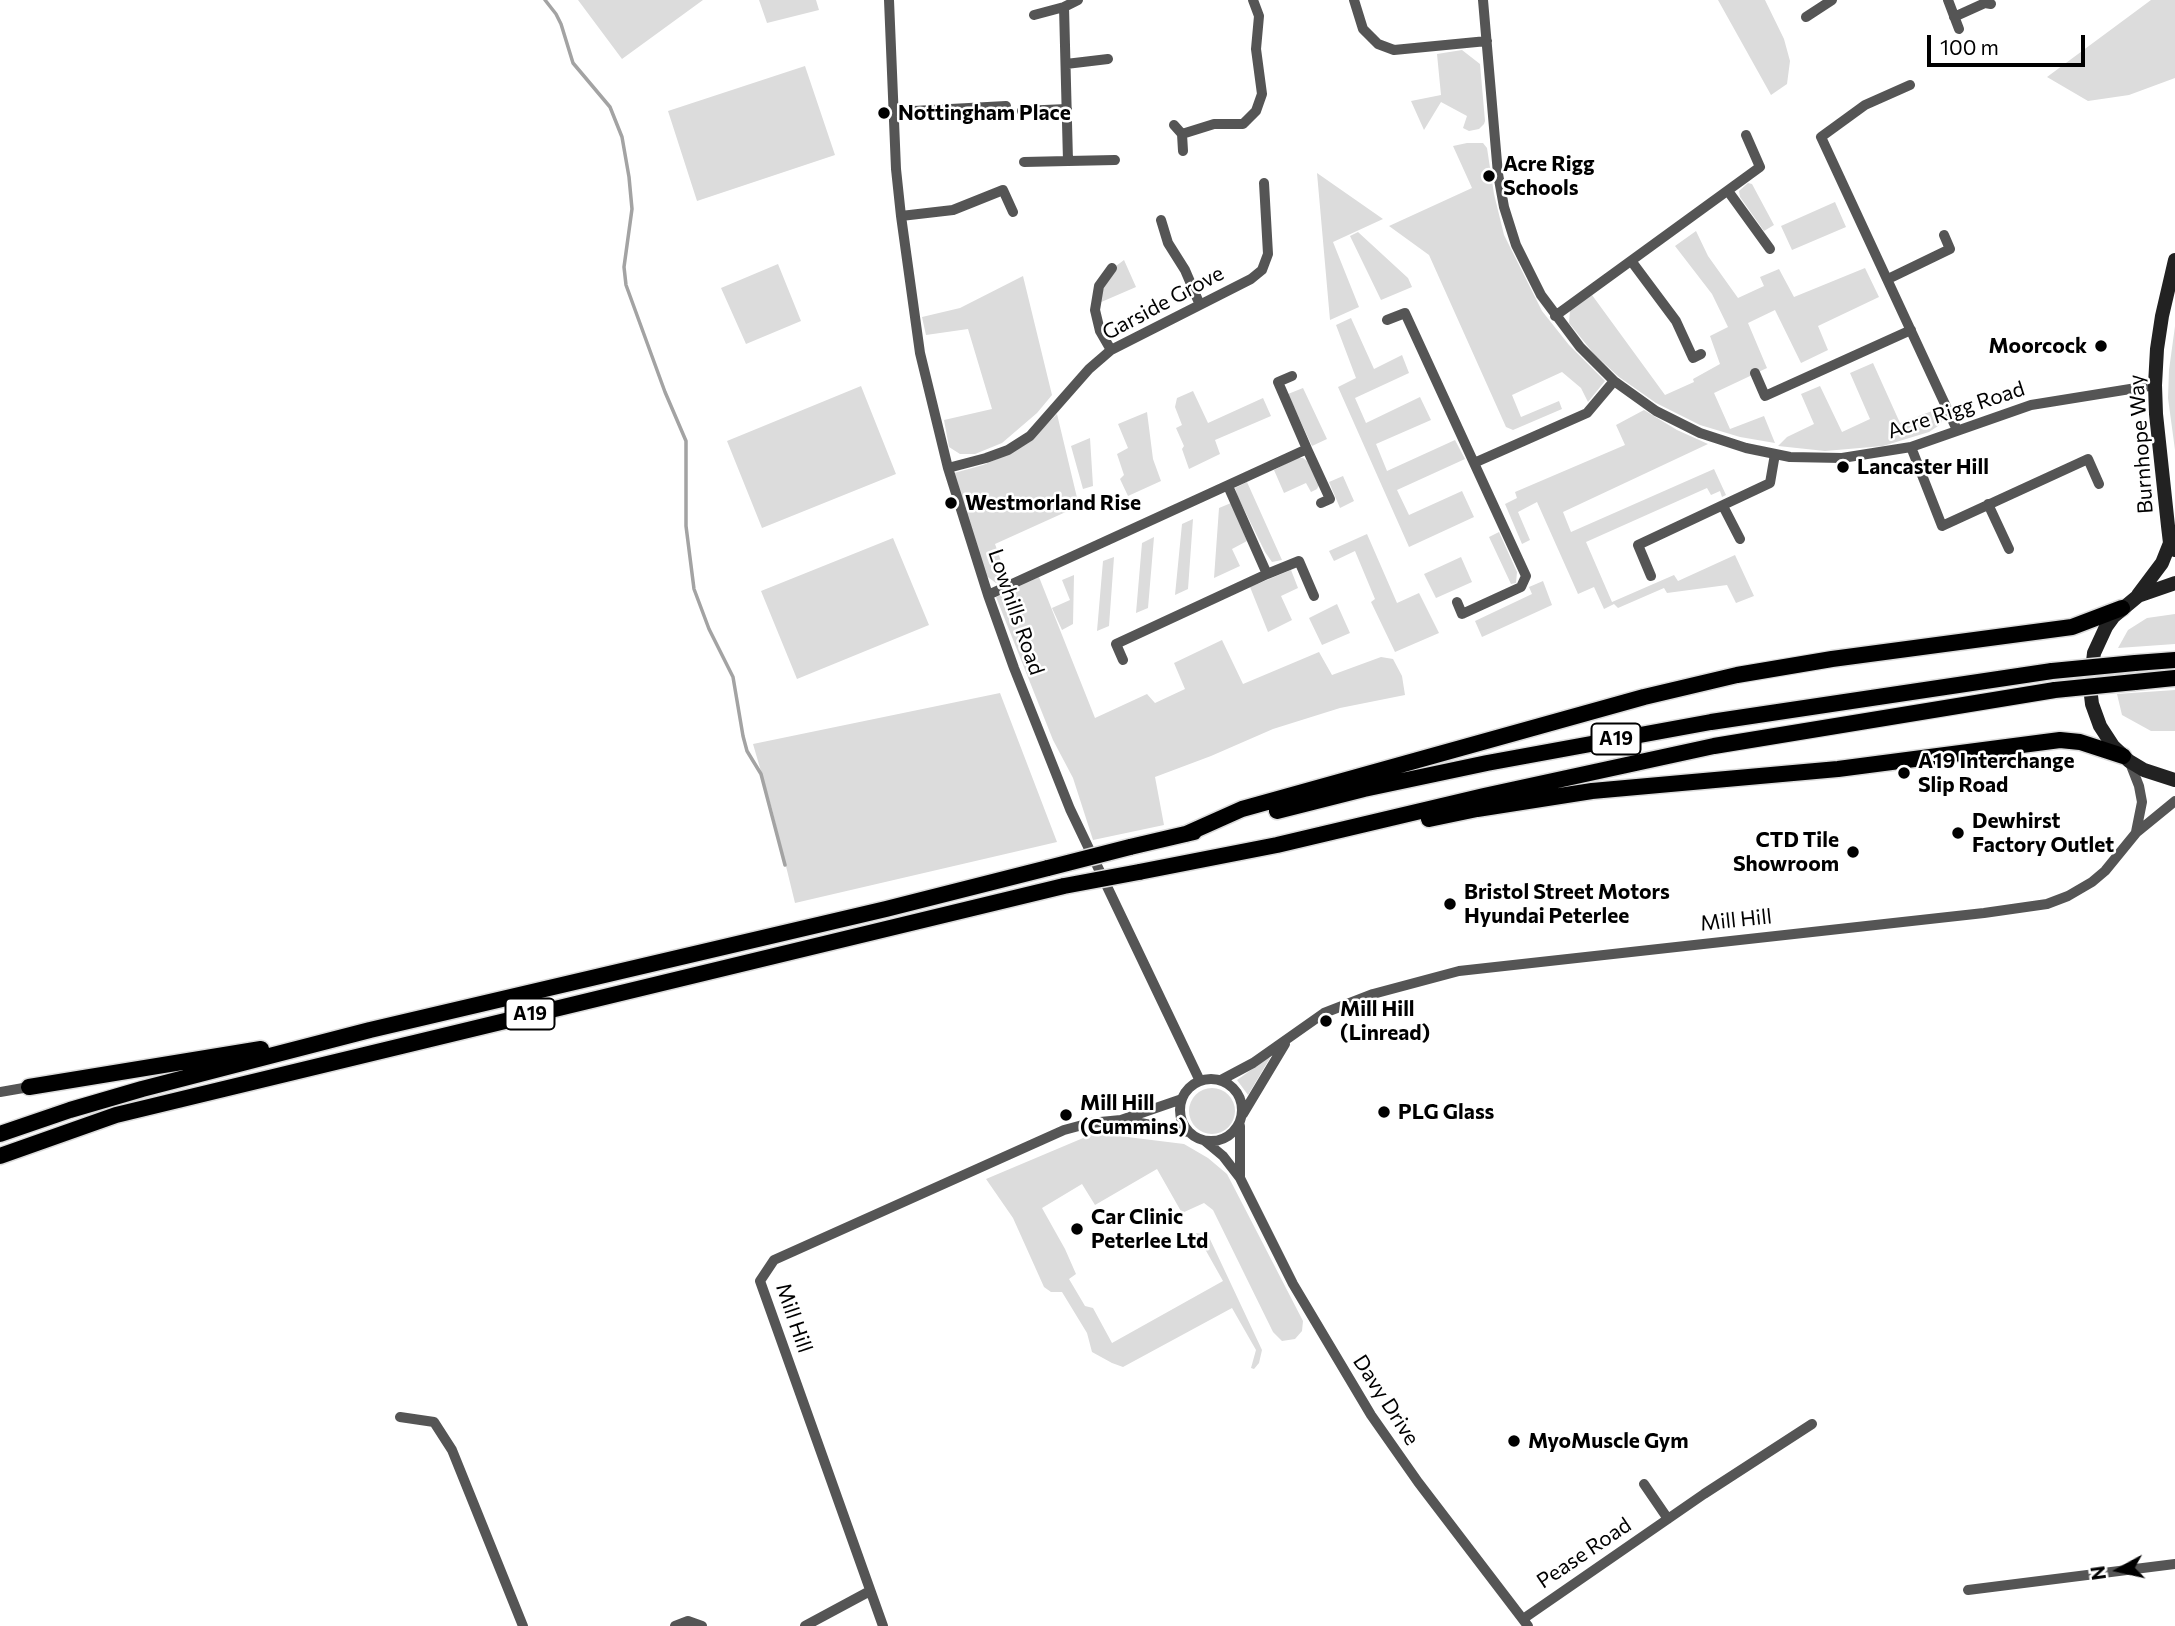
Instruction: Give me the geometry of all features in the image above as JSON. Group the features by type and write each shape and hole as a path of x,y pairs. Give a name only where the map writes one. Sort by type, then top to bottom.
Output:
{"highway":[{"path":"1186,834 1242,809 1644,696 1737,675 1804,664 2072,627 2122,608"},
{"name":"A19","path":"0,1134 142,1089 370,1030 886,909 1364,789 1486,763 1711,722 2052,671 2175,660"},
{"name":"A19","path":"0,1156 116,1115 1064,886 1277,845 1702,748 2055,690 2175,678"},
{"path":"1324,834 1380,830 1477,809 1592,791 1838,769 2060,740 2080,743 2126,758"},
{"path":"29,1087 370,1030"}],"main road":[{"name":"Burnhope Way","path":"2138,596 2173,546 2156,414 2155,385 2162,316 2175,260"},
{"path":"2175,583 2138,596 2122,608 2106,627 2094,653 2090,687 2092,704 2100,726 2126,758 2156,775 2175,780"}],"street":[{"name":"Lowhills Road","path":"889,0 896,169 901,216 920,353 947,468 1014,668 1070,809 1200,1081"},
{"path":"1034,15 1065,7 1078,0"},
{"path":"1182,134 1214,124 1243,124 1256,111 1262,94 1256,49 1259,16 1253,0"},
{"path":"1354,0 1363,29 1378,44 1394,50 1487,41"},
{"name":"Acre Rigg Road","path":"1483,0 1494,134 1504,207 1516,246 1555,316 1580,347 1615,381 1654,409 1700,433 1775,454 1790,457 1842,458 1912,447 2004,412 2048,400 2155,385"},
{"path":"1806,17 1832,0"},
{"path":"1948,0 1959,29"},
{"path":"1954,17 1981,4 1991,4"},
{"path":"1065,7 1068,161"},
{"path":"1066,64 1108,59"},
{"path":"1910,85 1865,105 1821,136 1957,430"},
{"path":"895,112 1006,106"},
{"path":"1022,111 1067,109"},
{"path":"1174,125 1182,134 1183,151"},
{"path":"1555,316 1760,167 1746,135"},
{"path":"1024,162 1115,160"},
{"name":"Garside Grove","path":"947,468 1008,450 1030,436 1089,369 1111,350 1251,279 1262,270 1268,254 1264,183"},
{"path":"901,216 953,210 1003,190 1013,212"},
{"path":"1728,191 1770,249"},
{"path":"1161,220 1168,243 1185,270 1200,305"},
{"path":"1888,279 1950,249 1944,235"},
{"path":"1632,262 1676,321 1693,358 1700,354"},
{"path":"1111,350 1100,331 1094,310 1099,286 1112,268"},
{"path":"1387,320 1405,313 1526,576 1521,587 1461,614 1457,602"},
{"path":"1755,373 1765,396 1911,330"},
{"path":"1292,376 1278,382 1329,499 1321,503"},
{"path":"1474,463 1587,413 1615,381"},
{"path":"1912,447 1942,526 2088,459 2099,484"},
{"path":"988,595 1307,449"},
{"path":"1651,576 1638,545 1770,483 1775,454"},
{"path":"1228,485 1267,574"},
{"path":"1988,505 2009,549"},
{"path":"1723,506 1740,539"},
{"path":"1124,660 1116,644 1299,561 1314,596"},
{"name":"Mill Hill","path":"2126,758 2142,794 2136,833"},
{"name":"Mill Hill","path":"1221,1080 1287,1041 1324,1013 1373,994 1459,971 2047,904 2092,882 2105,871 2136,833 2175,800"},
{"name":"Mill Hill","path":"1241,1120 1287,1041"},
{"path":"1221,1080 1231,1085 1238,1093 1242,1103 1241,1120 1233,1133 1224,1139 1205,1141 1189,1132 1180,1115 1182,1100 1191,1087 1200,1081 1221,1080"},
{"path":"0,1092 29,1087"},
{"name":"Mill Hill","path":"883,1626 760,1281 774,1260 1064,1130 1121,1119 1182,1100"},
{"name":"Mill Hill","path":"1121,1119 1189,1132"},
{"name":"Davy Drive","path":"1240,1178 1241,1120"},
{"name":"Davy Drive","path":"1205,1141 1223,1156 1240,1178 1293,1284 1371,1415 1418,1482 1525,1622"},
{"path":"400,1417 434,1422 452,1450 523,1626"},
{"name":"Pease Road","path":"1525,1622 1668,1519 1812,1424"},
{"path":"1644,1484 1668,1519"},
{"path":"1968,1590 2175,1564"},
{"path":"805,1626 870,1591"},
{"path":"674,1626 688,1621 702,1626"}],"shaded area":[{"path":"578,0 703,0 622,59"},
{"path":"759,0 816,0 819,10 767,23"},
{"path":"1718,0 1765,0 1784,39 1790,61 1787,84 1771,95"},
{"path":"2151,0 2175,0 2175,78 2129,95 2088,101 2047,77"},
{"path":"1462,50 1480,64 1484,124 1479,129 1469,131 1463,128 1467,116 1441,102 1424,130 1411,101 1441,95 1437,54"},
{"path":"805,66 835,155 697,201 668,111"},
{"path":"1483,143 1487,148 1504,235 1542,311 1569,345 1605,381 1588,402 1581,388 1562,372 1512,395 1521,417 1559,401 1562,409 1513,430 1506,427 1429,255 1389,226 1472,188 1453,146"},
{"path":"1317,173 1383,219 1333,242 1359,307 1330,320"},
{"path":"1748,183 1752,184 1774,225 1764,231 1740,197 1739,191"},
{"path":"1835,202 1846,227 1792,250 1781,226"},
{"path":"1696,231 1708,256 1738,298 1764,286 1760,277 1779,269 1794,297 1865,268 1879,297 1818,326 1828,350 1801,363 1775,310 1748,323 1767,368 1714,393 1730,429 1764,416 1775,443 1740,437 1700,425 1656,403 1619,377 1594,354 1569,323 1570,310 1592,295 1665,395 1694,382 1693,379 1720,364 1710,336 1728,327 1712,294 1675,246"},
{"path":"1358,232 1408,278 1412,287 1381,300 1350,236"},
{"path":"1124,260 1136,287 1099,303 1101,287 1116,266"},
{"path":"778,264 801,321 746,344 721,288"},
{"path":"1023,276 1052,395 1037,413 1002,443 975,454 960,454 949,447 944,420 992,409 968,329 926,335 922,317 960,308"},
{"path":"1351,318 1374,369 1402,355 1409,373 1355,398 1366,423 1420,397 1431,420 1376,444 1387,471 1455,440 1465,459 1397,490 1409,515 1462,491 1474,517 1409,547 1338,387 1356,378 1336,325"},
{"path":"2175,326 2175,450 2168,398"},
{"path":"1873,363 1900,423 1940,408 1943,416 1941,424 1929,432 1883,446 1825,451 1778,446 1787,437 1814,424 1801,394 1820,386 1842,432 1870,419 1850,373"},
{"path":"861,386 896,474 762,528 727,441"},
{"path":"1303,388 1327,439 1312,446 1288,394"},
{"path":"1193,391 1208,423 1263,398 1271,416 1215,440 1220,454 1189,469 1182,449 1184,446 1176,428 1182,425 1175,407 1177,398"},
{"path":"1644,410 1677,430 1708,444 1563,512 1571,532 1714,469 1726,495 1722,497 1720,491 1711,495 1707,488 1586,542 1612,602 1674,575 1678,581 1735,555 1754,596 1736,603 1727,585 1667,593 1664,588 1618,608 1614,604 1604,609 1594,587 1578,594 1537,502 1518,512 1530,540 1522,544 1505,504 1517,498 1515,492 1625,445 1616,425"},
{"path":"1147,412 1153,459 1161,481 1128,496 1120,479 1124,475 1117,454 1128,448 1118,424"},
{"path":"1057,414 1079,506 995,544 1007,578 996,583 985,575 954,473 1009,454 1029,442"},
{"path":"1090,438 1093,486 1083,489 1071,446"},
{"path":"1297,458 1307,461 1319,485 1311,492 1306,483 1284,493 1274,470"},
{"path":"1343,476 1354,501 1340,508 1329,482"},
{"path":"1247,482 1282,560 1272,562 1265,552 1238,497 1235,488"},
{"path":"1231,503 1247,541 1232,549 1240,566 1214,578 1219,508"},
{"path":"1193,519 1188,589 1175,595 1182,524"},
{"path":"1499,532 1517,572 1516,583 1511,584 1489,537"},
{"path":"1367,534 1397,603 1419,593 1439,633 1395,652 1371,602 1375,599 1355,551 1334,561 1329,551"},
{"path":"1154,537 1148,608 1136,613 1142,543"},
{"path":"893,538 929,625 797,679 761,591"},
{"path":"1114,557 1109,626 1097,631 1103,561"},
{"path":"1461,557 1472,582 1436,598 1424,574"},
{"path":"1291,570 1298,588 1281,596 1292,620 1268,632 1250,587"},
{"path":"1074,575 1073,624 1062,630 1052,608 1070,600 1062,580"},
{"path":"1039,577 1095,718 1147,694 1155,703 1185,689 1174,663 1222,640 1243,684 1319,652 1332,675 1381,657 1393,659 1402,676 1405,695 1340,708 1273,729 1155,777 1164,825 1093,840 1073,778 1053,740 996,597"},
{"path":"1543,581 1552,605 1482,637 1475,621 1532,594 1529,587"},
{"path":"1337,604 1350,633 1322,645 1309,618"},
{"path":"2175,614 2175,644 2118,648 2128,630 2147,618"},
{"path":"2175,690 2175,731 2151,731 2122,715 2117,694"},
{"path":"1000,693 1057,842 795,903 753,744"},
{"path":"1270,1058 1248,1095 1237,1080"},
{"path":"1212,1088 1229,1094 1235,1111 1229,1128 1212,1134 1195,1128 1189,1111 1195,1094"},
{"path":"1095,1133 1184,1144 1208,1158 1227,1174 1303,1321 1302,1331 1295,1339 1282,1341 1273,1332 1213,1210 1204,1203 1182,1213 1157,1169 1095,1205 1082,1184 1042,1208 1076,1274 1069,1279 1085,1306 1093,1308 1112,1343 1223,1281 1196,1233 1208,1235 1262,1350 1259,1363 1254,1369 1251,1368 1256,1350 1232,1308 1123,1367 1092,1352 1087,1333 1062,1292 1051,1292 1044,1287 1013,1218 986,1179"}],"waterway":[{"path":"545,0 561,24 573,63 610,107 622,137 632,209 624,267 626,285 686,441 686,526 694,589 709,629 733,677 747,751 761,774 785,865"}],"place":[{"name":"Nottingham Place","path":"884,113"},
{"name":"Acre Rigg Schools","path":"1489,176"},
{"name":"Moorcock","path":"2101,346"},
{"name":"Lancaster Hill","path":"1843,467"},
{"name":"Westmorland Rise","path":"951,503"},
{"name":"A19 Interchange Slip Road","path":"1904,773"},
{"name":"Dewhirst Factory Outlet","path":"1958,833"},
{"name":"CTD Tile Showroom","path":"1853,852"},
{"name":"Bristol Street Motors Hyundai Peterlee","path":"1450,904"},
{"name":"Mill Hill (Linread)","path":"1326,1021"},
{"name":"PLG Glass","path":"1384,1112"},
{"name":"Mill Hill (Cummins)","path":"1066,1115"},
{"name":"Car Clinic Peterlee Ltd","path":"1077,1229"},
{"name":"MyoMuscle Gym","path":"1514,1441"}]}
